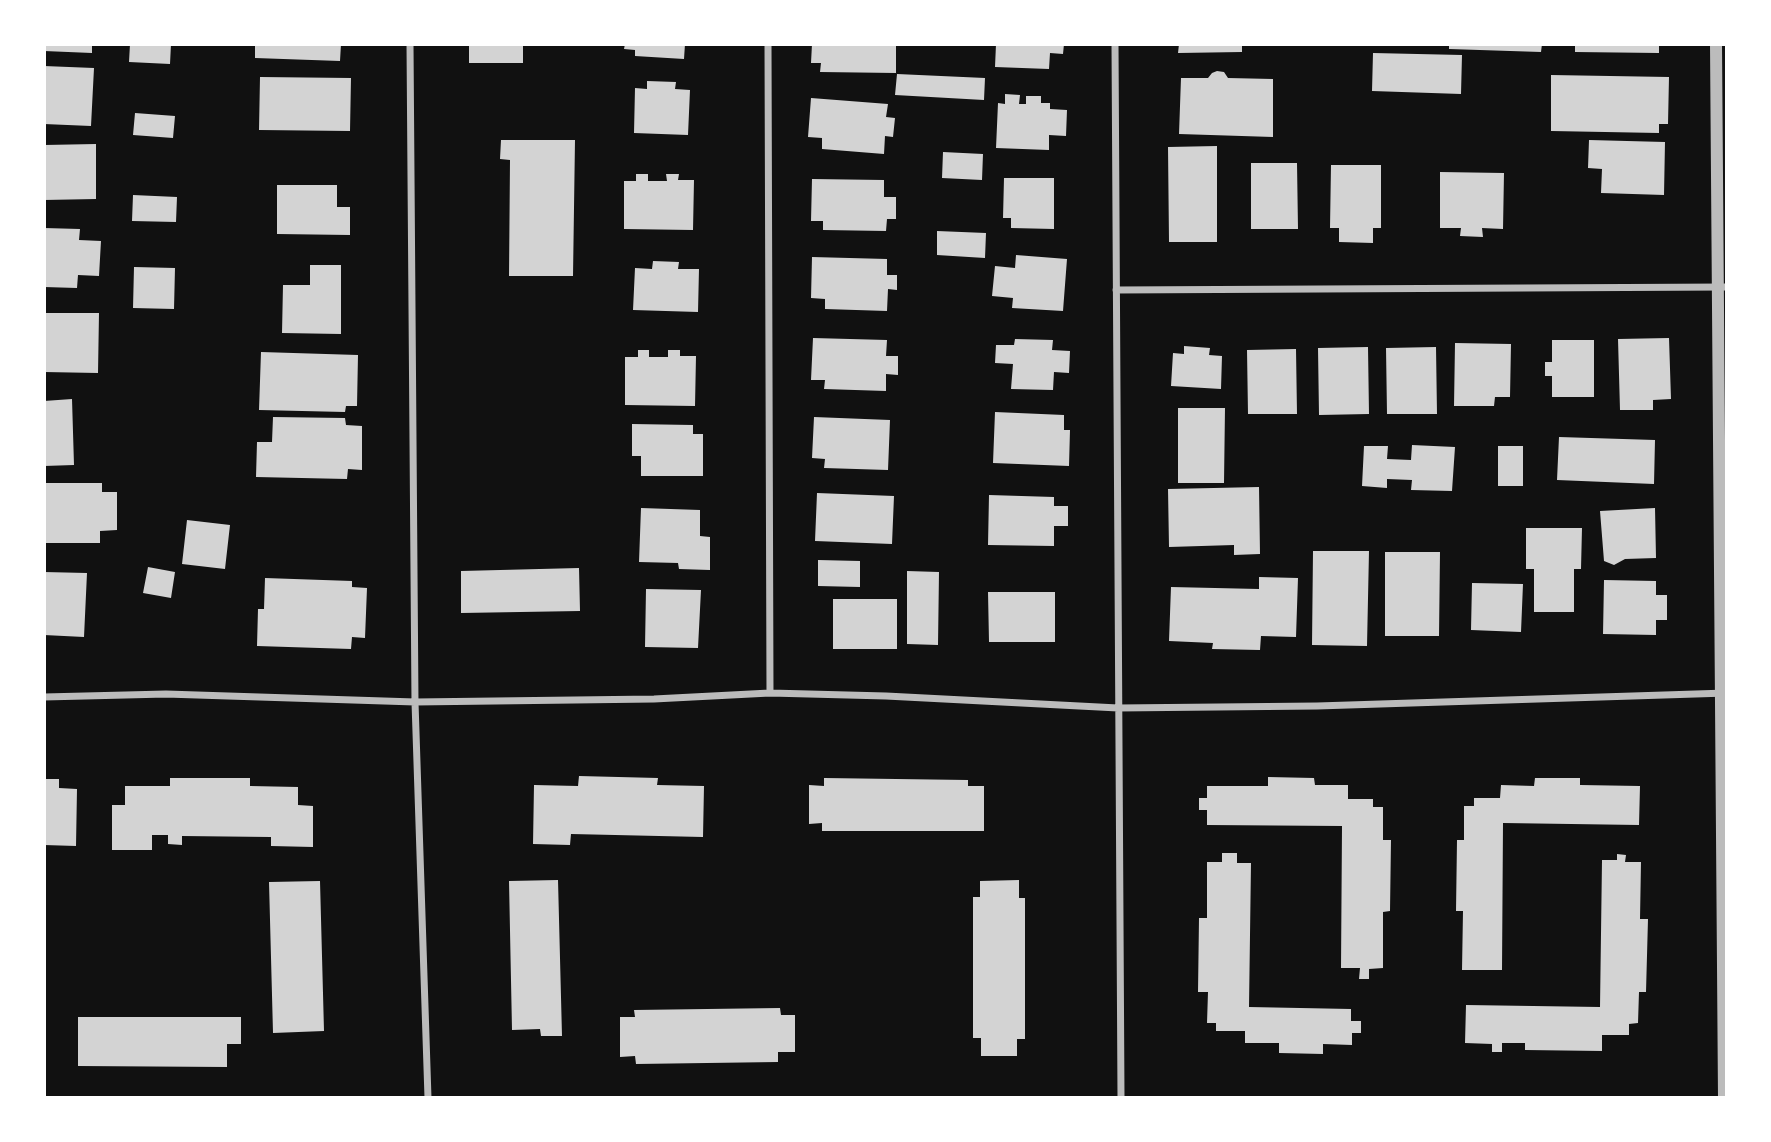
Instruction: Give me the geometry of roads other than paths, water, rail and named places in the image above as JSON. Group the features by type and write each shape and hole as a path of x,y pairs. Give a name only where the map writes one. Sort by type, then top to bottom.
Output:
{"street":[{"path":"410,44 415,702 428,1098"},
{"path":"768,44 770,693"},
{"path":"1115,44 1121,1098"},
{"path":"1716,44 1723,287 1724,1098"},
{"path":"1116,290 1723,287"},
{"path":"44,697 166,694 415,702 653,699 770,693 1118,708 1317,706 1724,693"}]}
